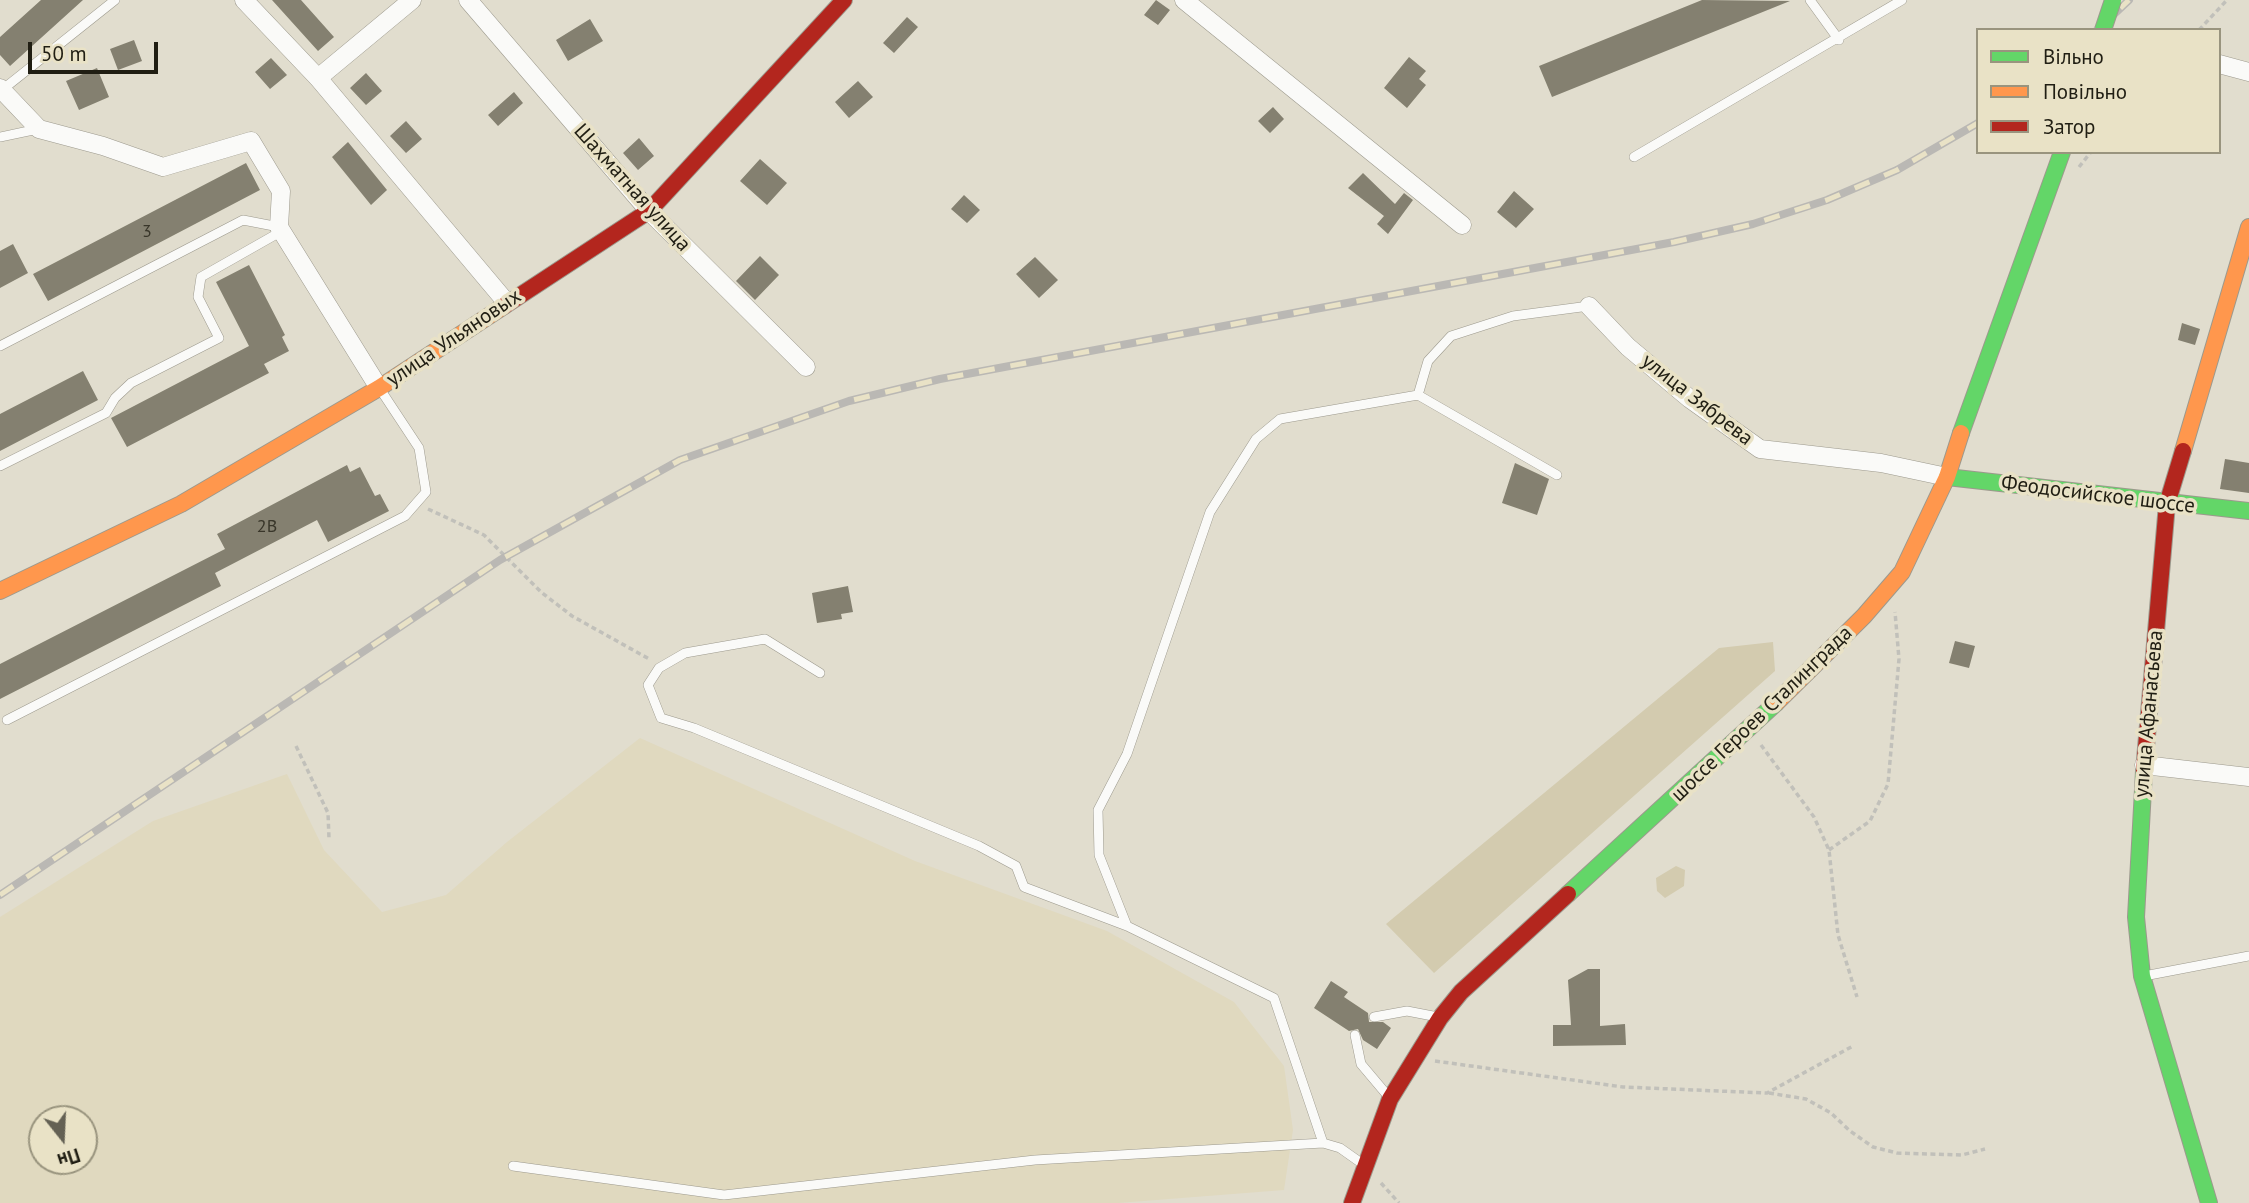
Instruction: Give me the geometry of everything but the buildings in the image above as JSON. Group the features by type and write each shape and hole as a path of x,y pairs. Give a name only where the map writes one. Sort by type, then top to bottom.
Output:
{"street":[{"path":"244,0 318,78 507,303"},
{"path":"318,78 412,0"},
{"name":"Шахматная улица","path":"468,0 649,211 806,368"},
{"name":"улица Ульяновых","path":"0,592 181,504 379,388 649,211 844,0"},
{"path":"1184,0 1462,225"},
{"path":"2104,28 2113,0"},
{"path":"2221,65 2249,72"},
{"path":"1,89 39,129 103,146 163,167 251,141 281,191 280,229 379,388"},
{"name":"шоссе Героев Сталинграда","path":"1352,1203 1390,1099 1440,1018 1461,992 1750,729 1864,616 1892,584 1919,540 1947,477 1977,383 2061,154"},
{"name":"улица Афанасьева","path":"2208,1203 2142,976 2136,917 2144,765 2167,504 2249,227"},
{"name":"улица Зябрева","path":"1589,306 1628,347 1679,390 1760,449 1889,464 1947,477"},
{"name":"Феодосийское шоссе","path":"1947,477 2167,504 2249,511"},
{"path":"2144,765 2249,777"}],"lane":[{"path":"1,89 115,0"},
{"path":"1810,0 1839,40"},
{"path":"1634,157 1839,40 1902,0"},
{"path":"0,137 39,129"},
{"path":"0,346 243,220 280,229"},
{"path":"0,466 106,414 115,398 131,383 219,338 198,297 201,277 280,229"},
{"path":"1418,395 1428,362 1451,336 1513,316 1589,306"},
{"path":"7,720 405,516 426,492 419,448 379,388"},
{"path":"1127,926 1099,855 1098,810 1127,754 1210,512 1256,439 1280,419 1418,395 1557,475"},
{"path":"820,673 765,639 685,653 663,666 648,685 661,719 694,728 979,846 1016,866 1024,887 1127,926 1274,998 1323,1143"},
{"path":"2142,976 2249,956"},
{"path":"1374,1017 1407,1011 1440,1018"},
{"path":"1355,1035 1361,1065 1390,1099"},
{"path":"513,1166 724,1195 1035,1160 1323,1143 1340,1147 1365,1166"}],"path":[{"path":"2201,28 2227,0"},
{"path":"416,504 484,535 541,592 572,616 663,666"},
{"path":"1829,850 1870,821 1888,783 1899,659 1892,584"},
{"path":"1750,729 1814,817 1829,850 1838,935 1857,996"},
{"path":"296,746 328,813 329,838"},
{"path":"1767,1093 1853,1046"},
{"path":"1415,1058 1623,1087 1767,1093 1807,1099 1831,1113 1873,1147 1897,1153 1962,1155 1985,1149"}],"shaded area":[{"path":"1773,642 1775,671 1434,973 1386,924 1719,648"},
{"path":"640,738 915,861 1107,931 1234,1002 1284,1066 1293,1130 1284,1190 1118,1203 0,1203 0,917 153,821 287,774 324,850 382,912 446,895 507,842"},
{"path":"1676,866 1685,870 1684,886 1665,898 1657,891 1656,878"}],"railway":[{"path":"2099,28 2129,0"},
{"path":"0,895 500,560 680,460 849,401 940,379 1674,242 1753,224 1827,200 1897,170 1976,124"}],"traffic: fast":[{"path":"2104,28 2113,0"},
{"path":"1961,433 2061,154"},
{"path":"1947,477 2249,511"},
{"path":"1568,894 1776,703"},
{"path":"2144,771 2136,917 2142,976 2209,1203"}],"traffic: slow":[{"path":"2183,451 2249,227"},
{"path":"0,591 181,504 379,388 504,306"},
{"path":"1776,703 1864,616 1902,572 1947,477 1961,433"}],"traffic: jam":[{"path":"504,306 649,211 844,0"},
{"path":"2144,771 2167,504 2183,451"},
{"path":"1352,1203 1390,1099 1440,1018 1461,992 1568,894"}]}
